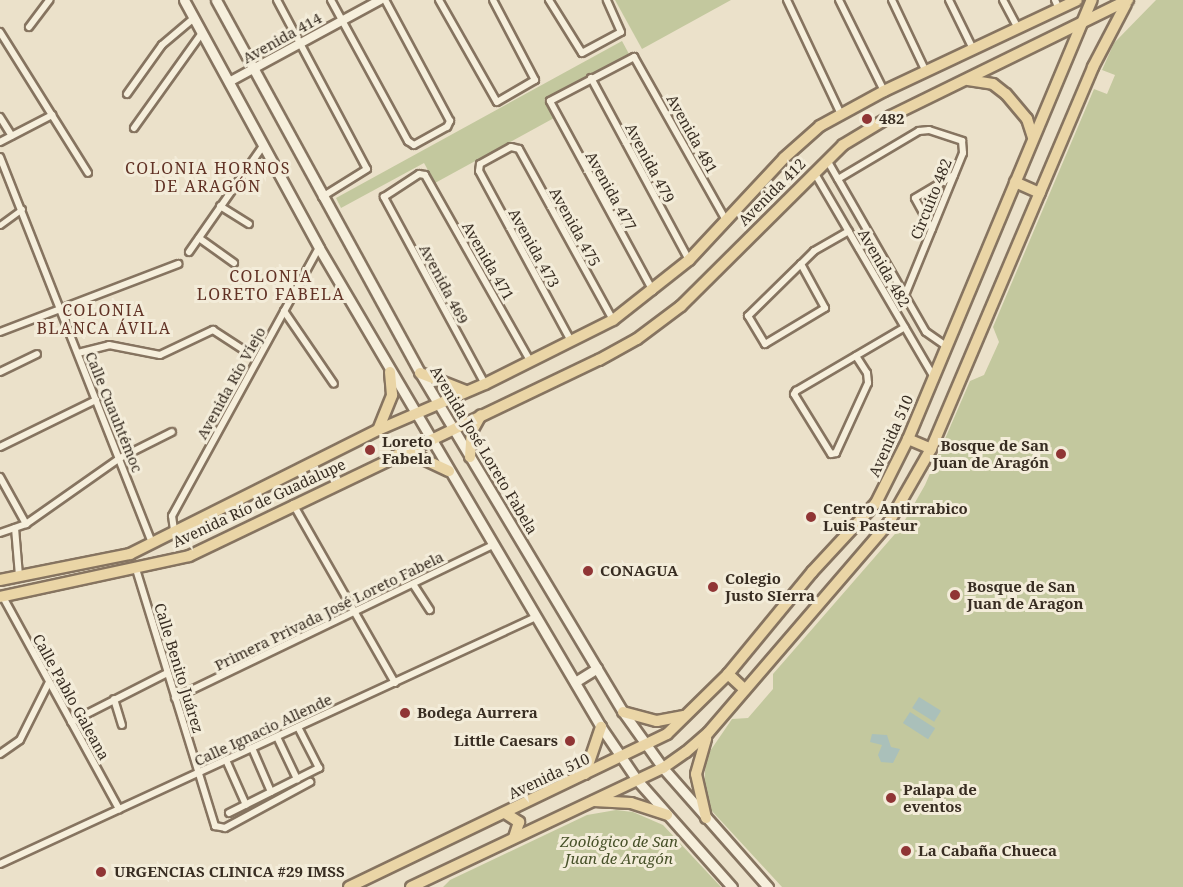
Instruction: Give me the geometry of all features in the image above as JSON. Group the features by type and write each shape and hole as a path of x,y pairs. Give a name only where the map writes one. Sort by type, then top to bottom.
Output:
{"main road":[{"path":"184,0 319,248 390,372 621,758 667,815 732,887"},
{"name":"Avenida José Loreto Fabela","path":"216,0 321,197 420,373 622,712 645,747 768,887"},
{"name":"Avenida 412","path":"438,403 485,384 613,320 653,291 689,260 795,147 841,114 884,91 1018,28 1057,4 1077,0"},
{"name":"Avenida 510","path":"349,887 645,747 694,711 728,675 812,572 876,503 908,439 1079,24 1092,0"},
{"path":"411,887 663,768 708,733 888,524 931,449 1109,31 1128,0"},
{"name":"Avenida 412","path":"453,427 637,339 681,306 814,171 868,128 1128,0"},
{"path":"965,80 993,84 1006,94 1027,119 1033,138"},
{"path":"1015,182 1040,193"},
{"path":"378,430 392,395 390,372"},
{"path":"420,373 466,391"},
{"name":"Avenida Río de Guadalupe","path":"0,580 130,554 174,530 438,403"},
{"path":"470,457 472,431 482,414"},
{"name":"Avenida Río de Guadalupe","path":"1,597 136,570 189,556 453,427"},
{"path":"908,439 931,449"},
{"path":"394,455 421,458 449,471"},
{"path":"575,682 597,668"},
{"path":"728,675 745,690"},
{"path":"622,712 657,721 674,720 694,711"},
{"path":"583,777 591,766 602,727"},
{"path":"706,818 696,774 699,752 708,733"},
{"path":"591,801 631,803 667,815"},
{"path":"505,813 519,822 514,837"}],"street":[{"path":"29,27 49,0"},
{"path":"277,0 367,171 321,197"},
{"path":"331,0 411,144 450,123 385,0"},
{"name":"Avenida 414","path":"230,82 380,0"},
{"path":"439,0 495,101 534,84 533,74 493,0"},
{"path":"549,0 580,53 622,29 607,0"},
{"path":"787,0 841,114"},
{"path":"839,0 884,91"},
{"path":"892,0 927,72"},
{"path":"949,0 973,49"},
{"path":"1004,0 1018,28"},
{"path":"127,94 162,45 194,18"},
{"path":"0,32 88,172"},
{"path":"134,128 202,33"},
{"name":"Avenida 481","path":"591,78 631,56 635,58 727,222"},
{"name":"Avenida 477","path":"591,78 549,102 653,291"},
{"name":"Avenida 479","path":"591,78 689,260"},
{"path":"0,142 52,115"},
{"path":"0,117 12,136"},
{"name":"Circuito 482","path":"838,179 925,130 962,141 963,153 905,295"},
{"path":"189,252 263,146"},
{"name":"Avenida 473","path":"516,146 478,166 572,342"},
{"name":"Avenida 475","path":"516,146 613,320"},
{"name":"Calle Cuauhtémoc","path":"0,157 152,542"},
{"name":"Avenida 482","path":"827,159 926,332 946,346"},
{"name":"Avenida 482","path":"814,171 933,376"},
{"name":"Avenida 471","path":"384,194 422,173 531,362"},
{"path":"932,229 915,198 954,175"},
{"name":"Avenida 469","path":"384,194 485,384"},
{"path":"220,206 249,224"},
{"path":"0,225 22,208"},
{"path":"801,264 825,305 823,311 768,344 748,316 801,264 849,231"},
{"path":"199,238 234,264"},
{"name":"Avenida Río Viejo","path":"174,530 172,516 319,248"},
{"path":"0,332 178,264"},
{"path":"284,311 334,384"},
{"path":"856,356 869,378 836,453 826,450 794,394 856,356 905,327"},
{"path":"78,353 109,345 160,355 213,330 250,354"},
{"path":"0,372 37,354"},
{"path":"0,447 96,400"},
{"path":"0,533 26,524 120,458 172,432"},
{"path":"0,477 26,524"},
{"path":"293,504 395,683"},
{"path":"15,528 19,576"},
{"name":"Primera Privada José Loreto Fabela","path":"175,699 493,545"},
{"name":"Calle Benito Juárez","path":"136,570 213,823 221,829 310,783"},
{"path":"413,584 430,610"},
{"name":"Calle Pablo Galeana","path":"1,597 50,682 118,809"},
{"name":"Calle Ignacio Allende","path":"0,864 536,617"},
{"path":"71,722 167,673"},
{"path":"0,754 20,740 50,682"},
{"path":"114,699 122,725"},
{"path":"230,813 319,768 298,727"},
{"path":"278,737 297,779"},
{"path":"252,748 271,792"},
{"path":"226,760 246,805"}],"green space":[{"path":"615,0 731,0 642,49"},
{"name":"Bosque de San Juan de Aragón","path":"1156,0 1183,0 1183,887 782,887 711,810 704,786 706,757 732,719 748,718 773,689 773,674 901,527 925,485 970,381 984,375 999,342 993,327 1094,89 1107,94 1115,75 1102,70 1114,43"},
{"path":"622,41 629,54 544,100 554,118 435,183 424,163 341,208 336,198"},
{"name":"Zoológico de San Juan de Aragón","path":"616,810 633,812 663,825 721,887 443,887 450,880 587,815"}],"water":[{"path":"919,697 941,711 934,722 912,708"},
{"path":"910,712 935,728 928,739 903,723"},
{"path":"872,734 887,735 891,747 900,749 893,763 881,762 878,755 882,745 870,742"}],"place":[{"name":"482","path":"867,119"},
{"name":"Loreto Fabela","path":"370,450"},
{"name":"Bosque de San Juan de Aragón","path":"1061,454"},
{"name":"Centro Antirrabico Luis Pasteur","path":"811,517"},
{"name":"CONAGUA","path":"588,571"},
{"name":"Colegio Justo SIerra","path":"713,587"},
{"name":"Bosque de San Juan de Aragon","path":"955,595"},
{"name":"Bodega Aurrera","path":"405,713"},
{"name":"Little Caesars","path":"570,741"},
{"name":"Palapa de eventos","path":"891,798"},
{"name":"La Cabaña Chueca","path":"906,851"},
{"name":"URGENCIAS CLINICA #29 IMSS","path":"101,872"}],"district":[{"name":"COLONIA HORNOS DE ARAGÓN","path":"208,177"},
{"name":"COLONIA LORETO FABELA","path":"271,285"},
{"name":"COLONIA BLANCA ÁVILA","path":"104,319"}]}
